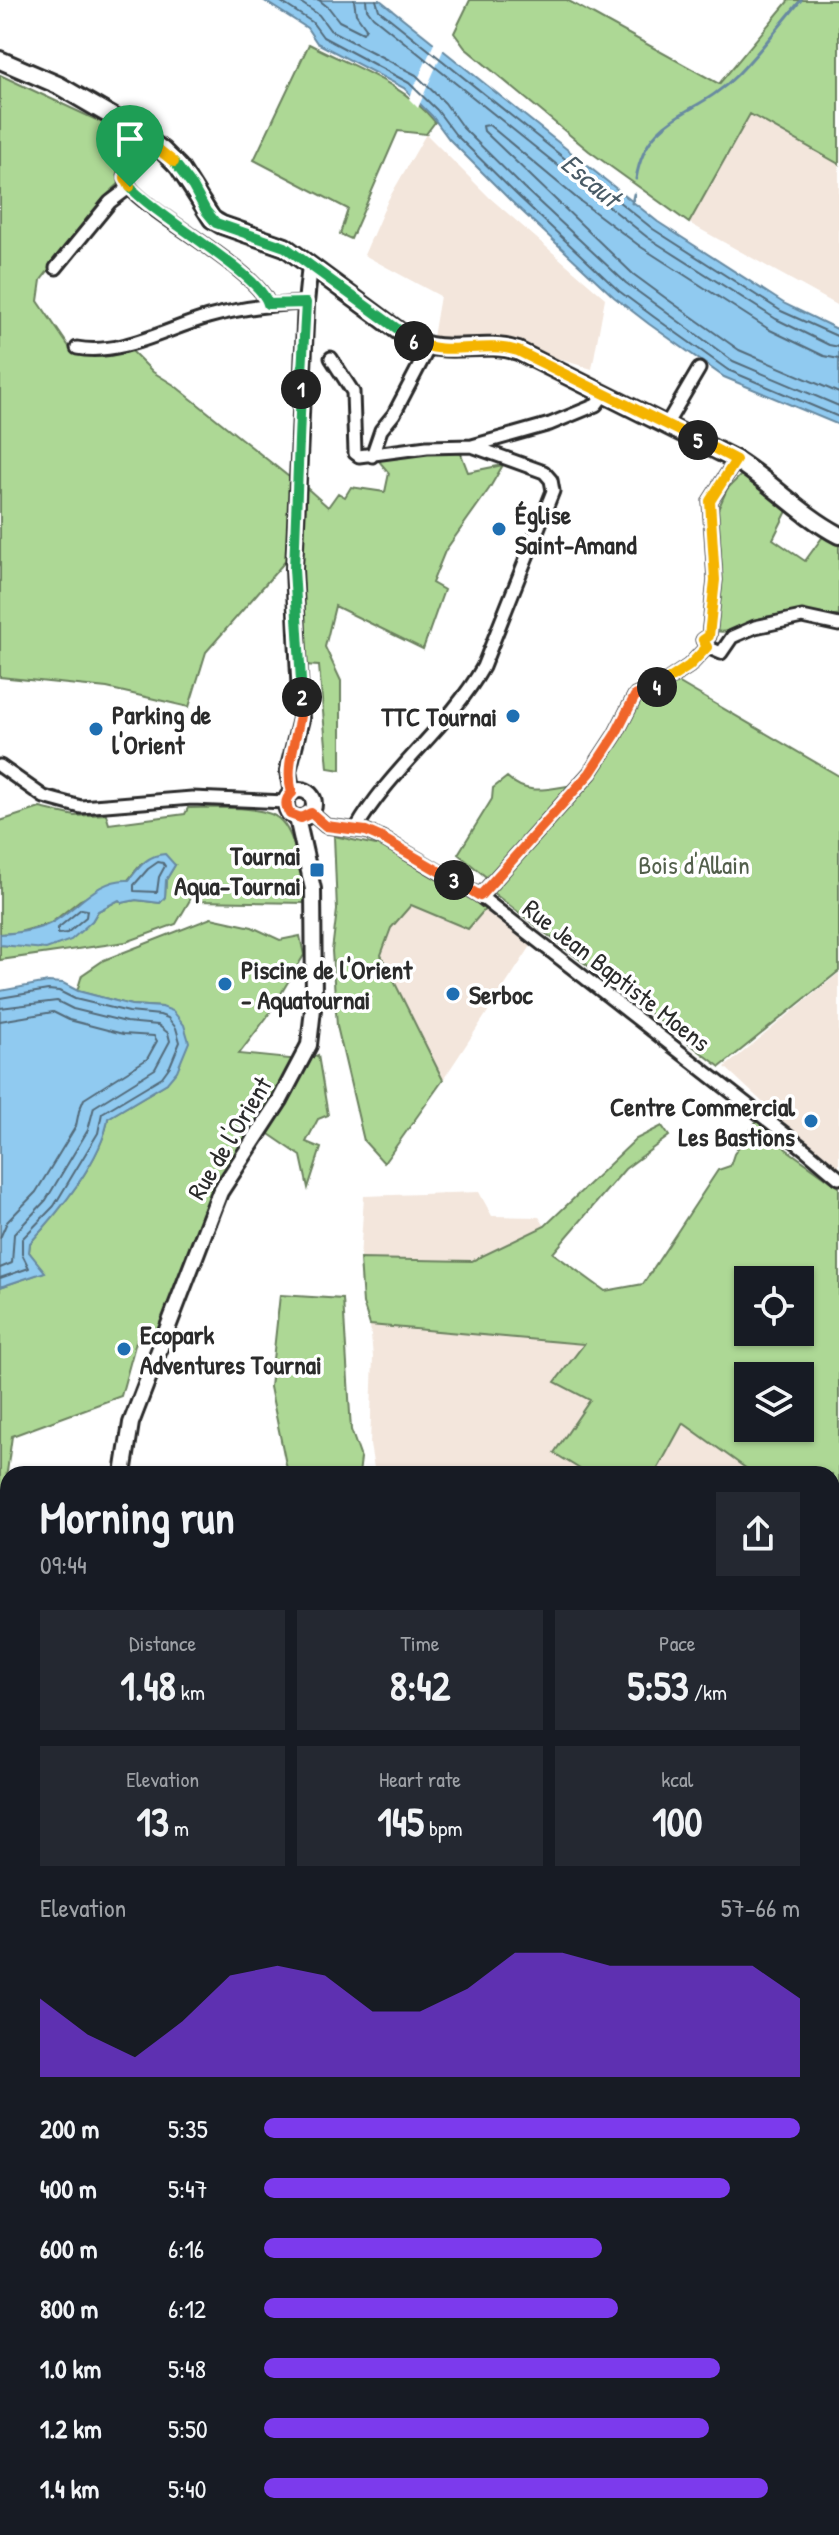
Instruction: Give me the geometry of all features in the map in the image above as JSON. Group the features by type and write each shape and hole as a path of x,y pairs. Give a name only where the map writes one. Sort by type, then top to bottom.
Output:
{"main road":[{"path":"0,60 58,85 132,128 179,167 212,219 285,247 408,338 429,347 444,349 506,347 736,460 796,507 839,535"}],"street":[{"path":"132,128 125,178 130,187 157,212 245,276 266,297 268,304"},
{"path":"56,268 110,202 130,187"},
{"path":"0,766 44,797 81,807 192,798 289,797 302,790 309,793 314,802 304,815 288,810 289,797 288,771 301,719 294,561 310,265"},
{"path":"77,348 88,350 134,342 206,318 268,304 306,303"},
{"path":"372,456 381,430 394,414 429,347"},
{"path":"331,358 353,392 355,453 359,456 427,447 472,446 550,424 596,405 605,393"},
{"path":"666,425 699,369"},
{"path":"356,829 387,786 469,692 483,667 553,491 551,480 544,472 472,446"},
{"path":"736,460 710,501 715,580 709,636 703,640 707,647 721,653 732,637 743,632 802,617 839,625"},
{"path":"480,896 590,773 615,735 635,696 662,684 689,666 707,647"},
{"name":"Rue Jean Baptiste Moens","path":"304,815 326,826 356,829 382,838 480,896 839,1178"},
{"name":"Rue de l'Orient","path":"124,1466 131,1423 220,1192 280,1100 309,1045 314,1000 313,889 304,815"}],"shaded area":[{"path":"750,114 839,164 839,306 689,223"},
{"path":"426,134 490,198 605,298 592,369 503,342 432,343 440,296 364,255 388,200"},
{"path":"411,905 468,928 487,907 531,946 443,1080 381,955 391,928"},
{"name":"Centre Commercial Les Bastions","path":"839,973 839,1174 725,1067"},
{"path":"479,1192 492,1216 539,1217 545,1226 472,1261 360,1259 364,1196"},
{"path":"370,1325 585,1344 590,1399 555,1453 575,1466 374,1466 370,1445 373,1357"},
{"path":"682,1423 744,1466 659,1466"}],"green space":[{"path":"470,0 567,0 719,84 789,0 839,0 839,164 750,114 689,223 589,151 465,48 454,33"},
{"path":"309,44 393,86 435,122 426,134 398,131 351,239 340,234 348,209 254,160"},
{"path":"0,75 103,123 125,178 107,195 41,280 38,301 70,348 88,350 125,344 153,372 174,385 294,481 289,557 206,652 189,707 107,688 0,677"},
{"path":"419,452 461,454 468,472 503,465 445,551 432,583 444,590 423,649 335,606 325,647 341,681 341,770 328,768 319,666 304,665 298,480 328,507 338,493 345,497 351,487 385,492 389,473 378,460"},
{"path":"741,475 788,509 773,539 805,561 824,535 839,543 839,616 804,613 778,615 729,631 716,631 720,572 716,514 727,489"},
{"name":"Bois d'Allain","path":"671,678 839,776 839,971 720,1067 492,892 494,886 491,881 458,854 492,799 493,788 507,777 530,789 573,785 635,696"},
{"path":"40,808 75,816 106,814 109,824 185,814 188,808 266,812 282,822 288,831 300,869 305,903 196,901 191,886 190,900 176,924 126,942 0,960 0,945 18,946 92,921 98,911 119,900 122,903 136,900 160,903 165,897 166,880 175,865 142,863 128,880 80,900 51,923 0,934 0,821"},
{"path":"334,836 390,848 487,907 468,929 411,905 391,928 381,955 443,1080 384,1163 364,1141 337,1026 332,951 337,910"},
{"path":"211,918 252,927 280,940 300,936 304,955 267,1017 239,1054 300,1060 214,1191 157,1339 137,1338 121,1396 12,1436 8,1466 0,1466 0,1287 44,1272 29,1252 30,1243 66,1201 89,1167 108,1118 167,1083 162,1007 131,1005 77,991 82,975 104,960"},
{"path":"318,1055 328,1115 318,1119 306,1142 321,1148 308,1188 301,1156 263,1130 309,1059"},
{"path":"758,1119 786,1149 839,1187 839,1466 743,1466 683,1423 659,1466 575,1466 554,1453 590,1400 555,1382 584,1344 370,1325 363,1303 360,1259 472,1261 545,1226 636,1139 662,1126 669,1136 625,1169 553,1253 605,1291 643,1284 718,1170 730,1166 734,1154"},
{"path":"280,1295 343,1299 351,1430 361,1458 360,1466 286,1466 270,1387"}],"water":[{"name":"Escaut","path":"263,0 380,0 658,222 785,304 839,330 839,425 724,377 649,324 614,297 511,201 404,88 317,43 307,28"},
{"path":"165,854 175,865 166,880 165,897 160,903 136,900 122,903 119,900 98,911 92,921 71,940 46,949 0,945 0,934 32,930 51,923 97,889 129,880 148,859"},
{"path":"48,982 63,983 78,991 131,1005 162,1007 173,1011 184,1025 189,1042 177,1071 167,1083 108,1118 89,1167 66,1201 30,1243 29,1252 45,1272 0,1287 0,991"}],"pier":[{"path":"436,39 445,46 418,108 409,99"}],"waterway":[{"name":"Escaut","path":"636,179 642,157 662,128 736,76 801,0"},
{"name":"Escaut","path":"632,203 634,194"}],"place":[{"name":"Église Saint-Amand","path":"499,529"},
{"name":"TTC Tournai","path":"513,716"},
{"name":"Parking de l'Orient","path":"96,729"},
{"name":"Tournai Aqua-Tournai","path":"317,870"},
{"name":"Piscine de l'Orient - Aquatournai","path":"225,984"},
{"name":"Serboc","path":"453,994"},
{"name":"Centre Commercial Les Bastions","path":"811,1121"},
{"name":"Ecopark Adventures Tournai","path":"124,1349"}],"route":[{"path":"132,128 179,167 216,223 285,247 408,338 424,346 444,349 506,347 518,351 736,460 710,501 715,580 709,636 703,640 707,647 689,666 662,684 635,696 615,735 590,773 480,896 382,838 366,831 326,826 311,813 297,818 290,814 286,806 292,793 288,771 301,719 302,698 294,569 306,303 268,304 266,297 245,276 157,212 130,187 125,178 132,128"}]}
